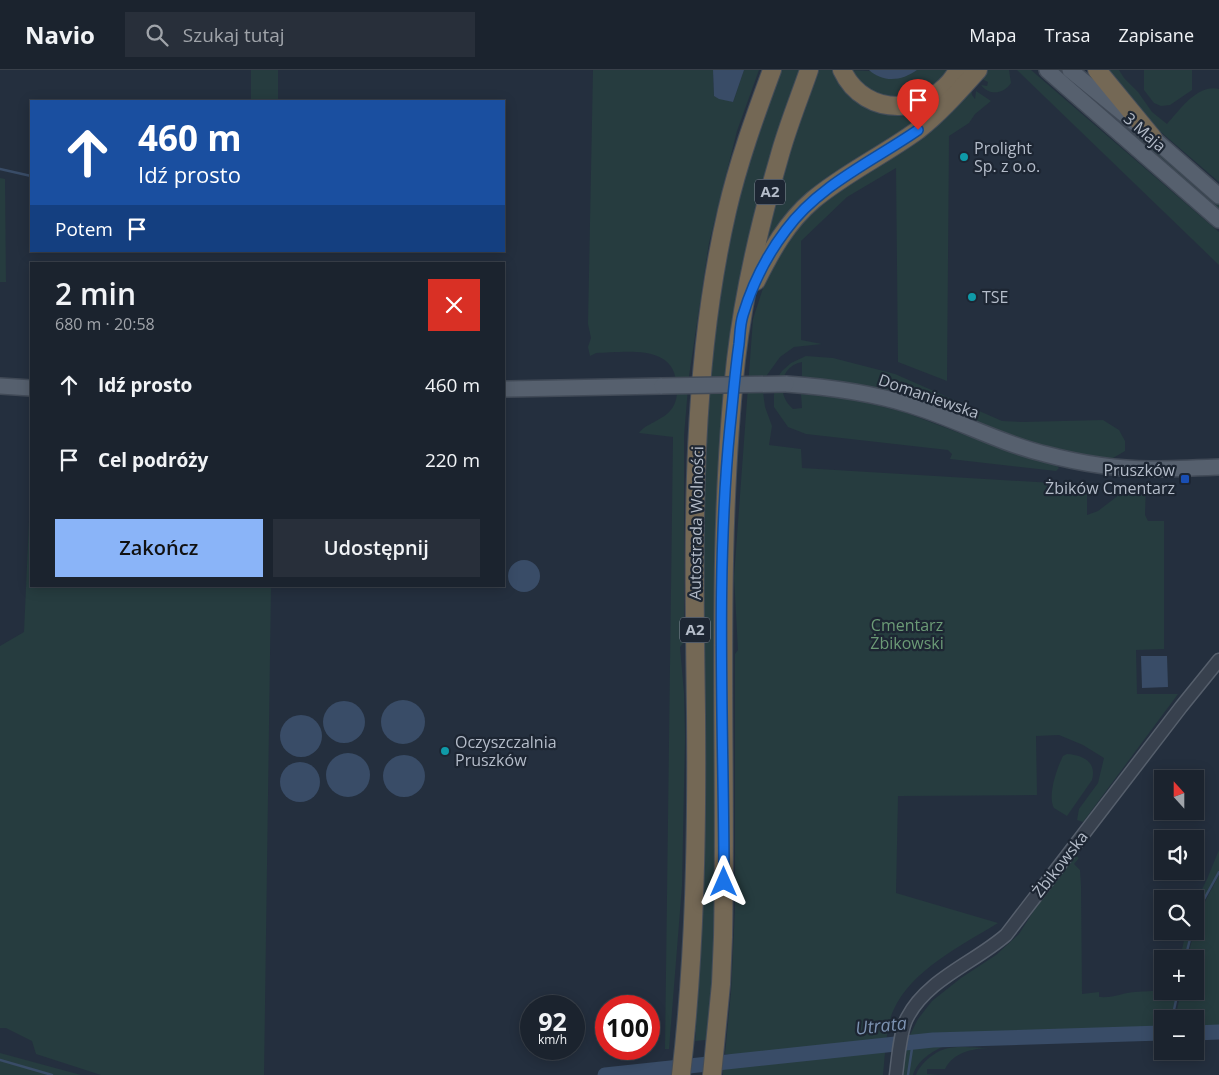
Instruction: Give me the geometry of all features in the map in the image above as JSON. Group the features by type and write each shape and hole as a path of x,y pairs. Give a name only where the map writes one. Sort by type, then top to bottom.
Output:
{"highway":[{"name":"Autostrada Wolności","path":"681,1075 690,982 695,889 696,718 694,585 695,477 698,413 712,297 727,213 734,182 772,70"},
{"name":"Autostrada Wolności","path":"712,1075 721,984 723,937 722,579 727,460 736,359 757,246 779,157 809,70"},
{"path":"842,70 853,86 871,100 902,106 922,102 936,96 952,80 958,70"},
{"path":"743,317 755,282 770,252 787,228 812,201 836,183 918,130 947,104 978,70"},
{"path":"1097,70 1153,138"}],"main road":[{"name":"3 Maja","path":"1047,70 1219,220"},
{"name":"3 Maja","path":"1070,70 1153,138 1219,196"},
{"name":"Domaniewska","path":"505,389 786,384 820,386 884,397 920,408 1006,442 1044,454 1130,468 1219,467"},
{"path":"0,386 30,388"}],"street":[{"name":"Żbikowska","path":"896,1075 906,1020 925,994 1006,935 1219,660"}],"green space":[{"path":"251,70 278,70 278,100 251,100"},
{"path":"593,70 713,70 714,96 733,102 744,70 759,70 737,131 709,243 689,376 684,436 684,642 680,647 685,737 682,886 669,1049 665,1049 673,437 639,433 671,410 676,399 677,388 673,370 666,361 656,356 632,352 596,353 590,356 588,347 591,338 588,324"},
{"path":"779,70 801,70 744,271 712,1031 707,1032 706,1040 695,1041 696,1032 690,1032 700,549 708,363 729,232 745,171"},
{"path":"819,70 836,70 897,110 969,70 921,119 815,189 782,218 766,244 784,168"},
{"path":"848,70 912,73 917,70 950,70 925,95 888,99 866,89"},
{"path":"988,70 1009,70 1011,83 1001,91 992,92 984,89 981,85 987,86 988,82 980,78"},
{"path":"1017,70 1031,70 1219,232 1219,265"},
{"path":"1058,70 1062,70 1219,205 1219,209"},
{"path":"1108,70 1119,70 1152,112 1167,124 1183,105 1196,94 1211,88 1219,89 1219,182 1155,127"},
{"path":"1144,70 1192,70 1192,90 1170,105 1161,106 1154,103 1144,90"},
{"name":"Cmentarz Żbikowski","path":"971,88 975,99 976,91 991,101 975,114 969,123 949,136 947,381 898,362 896,168 847,197 801,241 801,340 822,344 794,347 780,357 767,375 763,392 765,407 772,426 769,445 801,449 802,468 1087,485 1087,515 1098,511 1132,485 1146,483 1145,515 1148,521 1164,521 1164,649 1136,650 1137,694 1178,694 1083,822 1077,820 1079,809 1098,783 1104,758 1083,745 1059,735 1036,736 1037,795 898,796 896,893 998,923 939,960 912,983 901,996 893,1011 889,1025 883,1075 723,1075 723,1068 736,1067 737,1054 725,1054 731,992 735,908 735,654 738,650 734,577 753,319 773,257 795,227 817,205"},
{"path":"0,178 5,179 6,282 0,282"},
{"path":"806,356 833,358 895,374 1002,421 1103,420 1119,430 1125,441 1125,451 1113,458 1106,459 1036,444 920,400 802,376 802,362 789,369 782,382 784,396 793,409 802,408 801,394 847,398 904,412 1010,452 1056,465 1059,468 1056,471 950,459 952,454 948,450 806,434 788,427 774,407 774,396 775,381 782,371 791,363"},
{"path":"30,499 30,587 271,587 264,1075 101,1075 36,1054 32,1041 6,1028 0,1028 0,646 24,632"},
{"path":"1067,754 1083,758 1091,764 1093,774 1092,780 1067,816 1054,808 1052,789 1063,756"},
{"path":"1219,850 1219,870 1204,901 1204,890 1202,890"},
{"path":"1076,856 1079,858 1074,864 1080,870 1082,994 1099,992 1099,997 1105,997 1154,991 1154,1000 1175,1000 1173,1010 1154,1010 1154,1029 967,1034 908,1039 918,1019 932,1001 961,978 996,955 1019,934 1049,887 1072,858"},
{"path":"1219,875 1219,1027 1204,1028 1204,1010 1177,1010 1179,1000 1204,1000 1204,950 1189,950 1192,940 1204,940 1204,904"},
{"path":"1184,940 1189,940 1186,950 1182,950"},
{"path":"1154,1037 1154,1040 945,1046 926,1057 918,1065 913,1075 902,1075 907,1047 963,1042"},
{"path":"955,1047 989,1048 976,1049 958,1055 945,1069 927,1069 927,1074 939,1075 916,1075 924,1063 941,1051"},
{"path":"0,1053 81,1075 0,1075"}],"water":[{"path":"713,70 744,70 733,102 714,96"},
{"path":"869,70 917,70 899,78 886,79"},
{"path":"524,560 535,565 540,576 535,587 524,592 513,587 508,576 513,565"},
{"path":"1141,656 1167,656 1168,687 1142,688"},
{"path":"403,700 415,704 421,710 425,722 421,734 415,740 403,744 391,740 385,734 381,722 385,710 391,704"},
{"path":"340,701 348,701 359,707 365,722 359,737 348,743 340,743 329,737 323,726 323,718 329,707"},
{"path":"301,715 316,721 322,736 316,751 301,757 286,751 280,736 286,721"},
{"path":"348,753 360,757 366,763 370,775 366,787 360,793 348,797 336,793 330,787 326,775 330,763 336,757"},
{"path":"408,755 416,758 422,764 425,776 422,788 416,794 400,797 392,794 386,788 383,772 386,764 392,758"},
{"path":"300,762 314,768 320,782 314,796 300,802 286,796 280,782 286,768"}],"waterway":[{"path":"0,169 30,176"},
{"path":"1204,899 1219,872"},
{"path":"1187,950 1190,940"},
{"path":"1174,1010 1176,1000"},
{"name":"Utrata","path":"1204,1033 1219,1032"},
{"name":"Utrata","path":"605,1075 933,1040 1154,1033"},
{"path":"908,1075 913,1042"},
{"path":"0,1060 52,1075"}],"place":[{"name":"Prolight Sp. z o.o.","path":"964,157"},
{"name":"TSE","path":"972,297"},
{"name":"Pruszków Żbików Cmentarz","path":"1185,479"},
{"name":"Oczyszczalnia Pruszków","path":"445,751"}],"route":[{"path":"724,882 722,579 727,460 736,359 743,317 755,282 770,252 787,228 812,201 836,183 918,130"}]}
